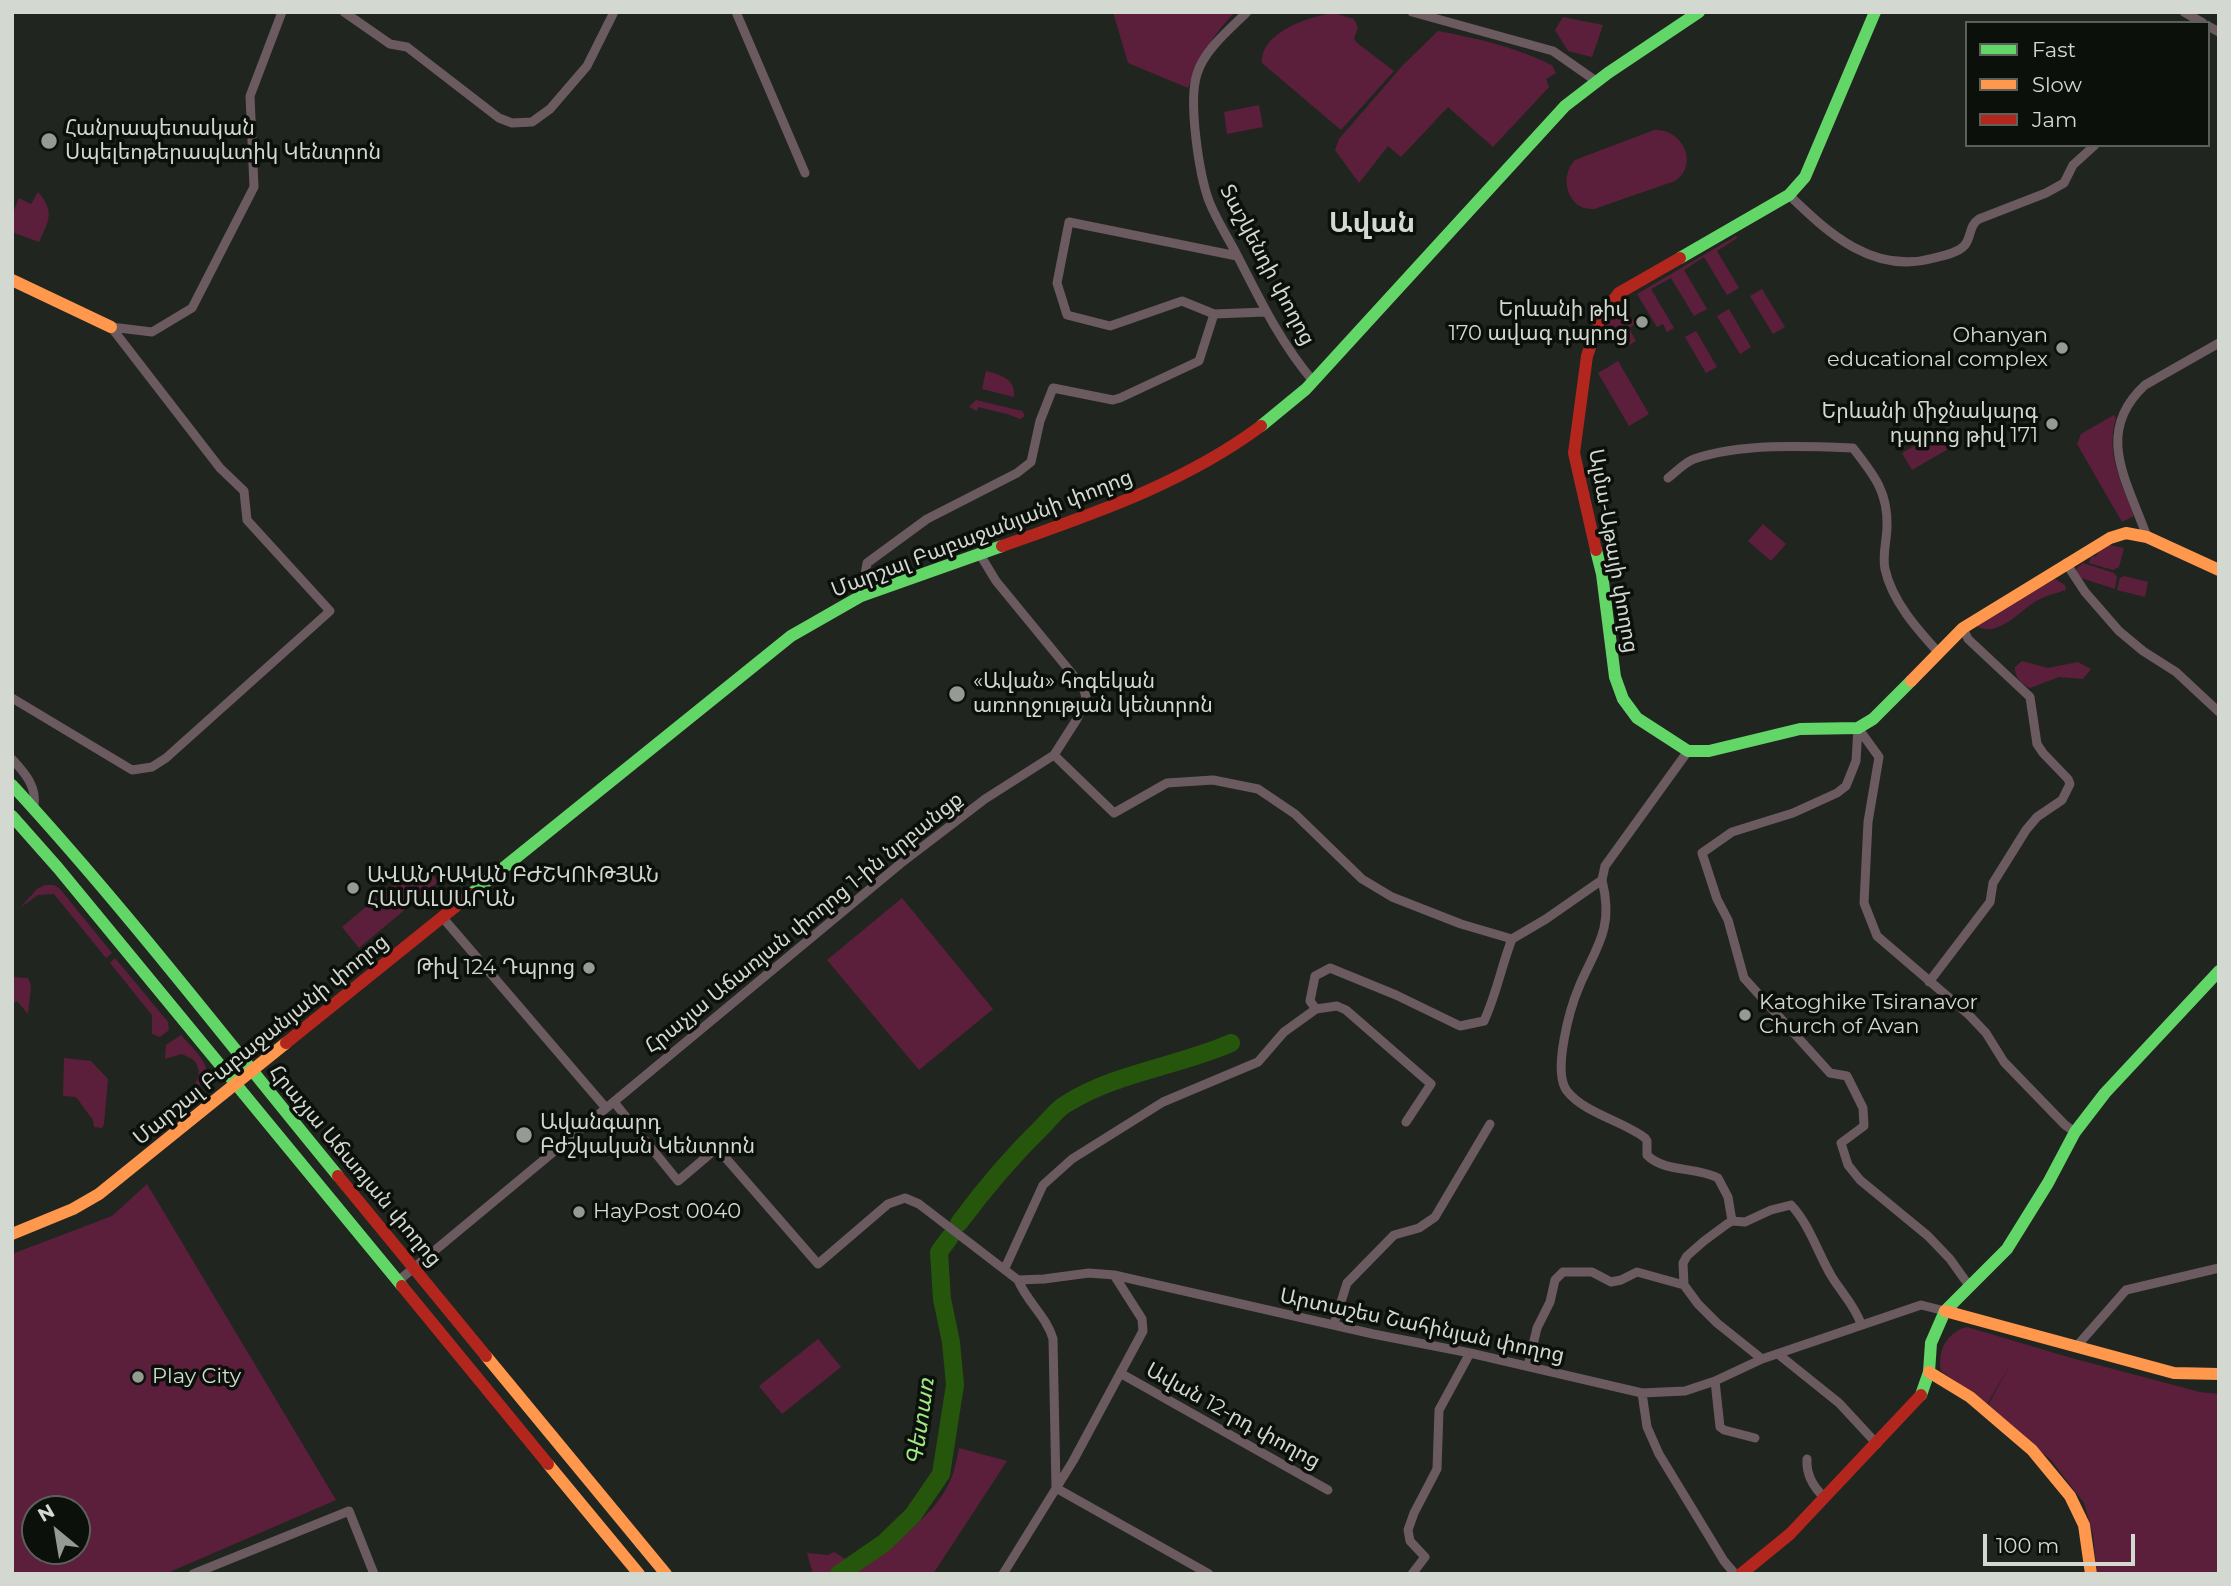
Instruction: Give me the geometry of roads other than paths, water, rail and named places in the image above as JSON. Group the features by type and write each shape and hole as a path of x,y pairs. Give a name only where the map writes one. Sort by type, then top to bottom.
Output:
{"main road":[{"name":"Մարշալ Բաբաջանյանի փողոց","path":"12,1234 72,1209 99,1194 790,636 862,596 1097,512 1175,479 1229,450 1276,416 1313,381 1565,106 1699,12"},
{"name":"Ալմա-Աթայի փողոց","path":"1688,751 1637,718 1623,699 1615,677 1602,574 1574,453 1587,356 1601,316 1619,293 1789,195 1805,177 1875,12"},
{"path":"12,280 111,327"},
{"path":"1688,751 1709,751 1800,729 1858,727 1873,719 1895,699 1963,628 2110,538 2126,533 2147,537 2219,570"},
{"name":"Հրաչյա Աճառյան փողոց","path":"12,785 34,807 178,977 666,1574"},
{"name":"Հրաչյա Աճառյան փողոց","path":"12,816 58,868 639,1574"},
{"path":"1741,1574 1790,1534 1821,1494 1877,1444 1920,1397 1929,1372 1931,1343 1945,1311 2007,1249 2048,1183 2075,1132 2131,1063 2180,1015 2219,971"},
{"path":"1945,1311 2174,1373 2219,1374"},
{"path":"1929,1372 1970,1396 2032,1450 2070,1496 2084,1525 2091,1574"}],"street":[{"path":"111,327 152,332 192,308 254,187 250,96 282,12"},
{"path":"344,12 390,44 407,47 499,118 512,123 532,122 550,109 587,66 614,12"},
{"path":"736,12 805,173"},
{"name":"Տաշկենդի փողոց","path":"1247,12 1198,70 1194,90 1200,167 1209,201 1266,312 1288,349 1313,381"},
{"path":"1412,12 1553,51 1597,81"},
{"path":"2184,12 2200,21"},
{"path":"1789,195 1844,244 1893,261 1915,264 1962,248 1968,241 1971,227 1979,219 2046,193 2064,183 2073,165 2093,147"},
{"path":"1237,256 1069,222 1057,283 1067,315 1110,326 1182,301 1214,314 1266,312"},
{"path":"862,596 867,563 927,519 1017,473 1031,462 1040,421 1053,388 1113,400 1120,398 1199,361 1214,314"},
{"path":"12,698 132,770 152,767 166,758 330,611 247,520 244,491 220,468 111,327"},
{"path":"2147,537 2117,454 2117,430 2135,393 2145,384 2219,343"},
{"path":"1668,478 1693,459 1736,450 1792,446 1853,448 1882,486 1887,523 1885,571 1912,623 1938,652"},
{"path":"979,553 996,581 1083,687 1086,697 1077,719 1054,755 1114,813 1167,783 1213,780 1258,789 1295,814 1362,879 1392,897 1461,924 1512,939"},
{"path":"2066,563 2085,592 2119,631 2143,652 2176,672 2219,712"},
{"path":"1929,982 1990,902 1993,884 2026,830 2037,817 2062,800 2070,784 2038,744 2030,697 1968,639 1963,628"},
{"path":"1858,727 1879,757 1868,822 1864,903 1877,936 1968,1014 1986,1032 2004,1062 2075,1132"},
{"path":"1858,727 1856,761 1846,786 1837,793 1793,813 1732,832 1702,853 1717,899 1728,920 1744,978 1830,1073 1847,1076 1863,1108 1864,1126 1841,1143 1848,1165 1860,1180 1928,1236 1950,1259 1970,1287"},
{"path":"1688,751 1605,866 1602,880 1607,899 1605,926 1573,1004 1563,1048 1562,1076 1564,1085 1574,1097 1645,1138 1648,1144 1647,1155 1656,1162 1672,1168 1699,1170 1722,1181 1732,1222"},
{"name":"Հրաչյա Աճառյան փողոց 1-ին նրբանցք","path":"398,1281 900,864 985,799 1054,755"},
{"path":"12,760 27,775 35,797 34,807"},
{"path":"1316,1009 1310,1001 1315,976 1329,968 1376,986 1460,1026 1484,1021 1496,996 1505,956 1512,939 1602,880"},
{"path":"443,918 678,1181 718,1148 818,1264 888,1204 905,1198 919,1204 1018,1280 1026,1297 1048,1326 1053,1339 1056,1488"},
{"path":"1005,1268 1043,1185 1072,1159 1163,1102 1258,1062 1284,1032 1316,1009 1337,1006 1346,1010 1431,1084 1406,1122"},
{"path":"1334,1324 1347,1283 1394,1235 1419,1228 1435,1217 1490,1124"},
{"path":"1762,1359 1717,1323 1684,1284 1682,1270 1687,1256 1732,1222 1745,1223 1771,1210 1791,1205 1861,1324"},
{"path":"2076,1347 2126,1290 2219,1268"},
{"path":"1528,1366 1555,1280 1563,1272 1592,1272 1611,1282 1637,1272 1684,1284"},
{"name":"Արտաշես Շահինյան փողոց","path":"1018,1280 1088,1273 1114,1275 1642,1393 1685,1391 1715,1381 1762,1359 1921,1305 1945,1311"},
{"path":"1003,1574 1056,1488 1141,1336 1144,1326 1114,1275"},
{"path":"1412,1574 1425,1558 1410,1541 1408,1530 1437,1469 1439,1410 1470,1353"},
{"path":"1778,1354 1839,1403 1877,1444"},
{"name":"Ավան 12-րդ փողոց","path":"1120,1373 1328,1490"},
{"path":"1715,1381 1720,1427 1755,1438"},
{"path":"1642,1393 1647,1427 1659,1454 1724,1561 1735,1574"},
{"path":"1807,1460 1808,1474 1821,1494"},
{"path":"1056,1488 1209,1574"},
{"path":"193,1574 349,1511 374,1574"}],"waterway":[{"name":"Գետառ","path":"959,1223 1010,1161 1063,1106 1085,1093 1126,1077 1231,1043"},
{"name":"Գետառ","path":"839,1574 884,1543 913,1515 941,1474 955,1385 951,1342 942,1299 939,1252 950,1237"}],"place":[{"name":"Հանրապետական Սպելեոթերապևտիկ Կենտրոն","path":"49,141"},
{"name":"Երևանի թիվ 170 ավագ դպրոց","path":"1642,322"},
{"name":"Ohanyan educational complex","path":"2062,348"},
{"name":"Երևանի միջնակարգ դպրոց թիվ 171","path":"2052,424"},
{"name":"«Ավան» հոգեկան առողջության կենտրոն","path":"957,694"},
{"name":"ԱՎԱՆԴԱԿԱՆ ԲԺՇԿՈՒԹՅԱՆ ՀԱՄԱԼՍԱՐԱՆ","path":"353,888"},
{"name":"Թիվ 124 Դպրոց","path":"589,968"},
{"name":"Katoghike Tsiranavor Church of Avan","path":"1745,1015"},
{"name":"Ավանգարդ Բժշկական Կենտրոն","path":"524,1135"},
{"name":"HayPost 0040","path":"579,1212"},
{"name":"Play City","path":"138,1377"}],"district":[{"name":"Ավան","path":"1372,224"}]}
